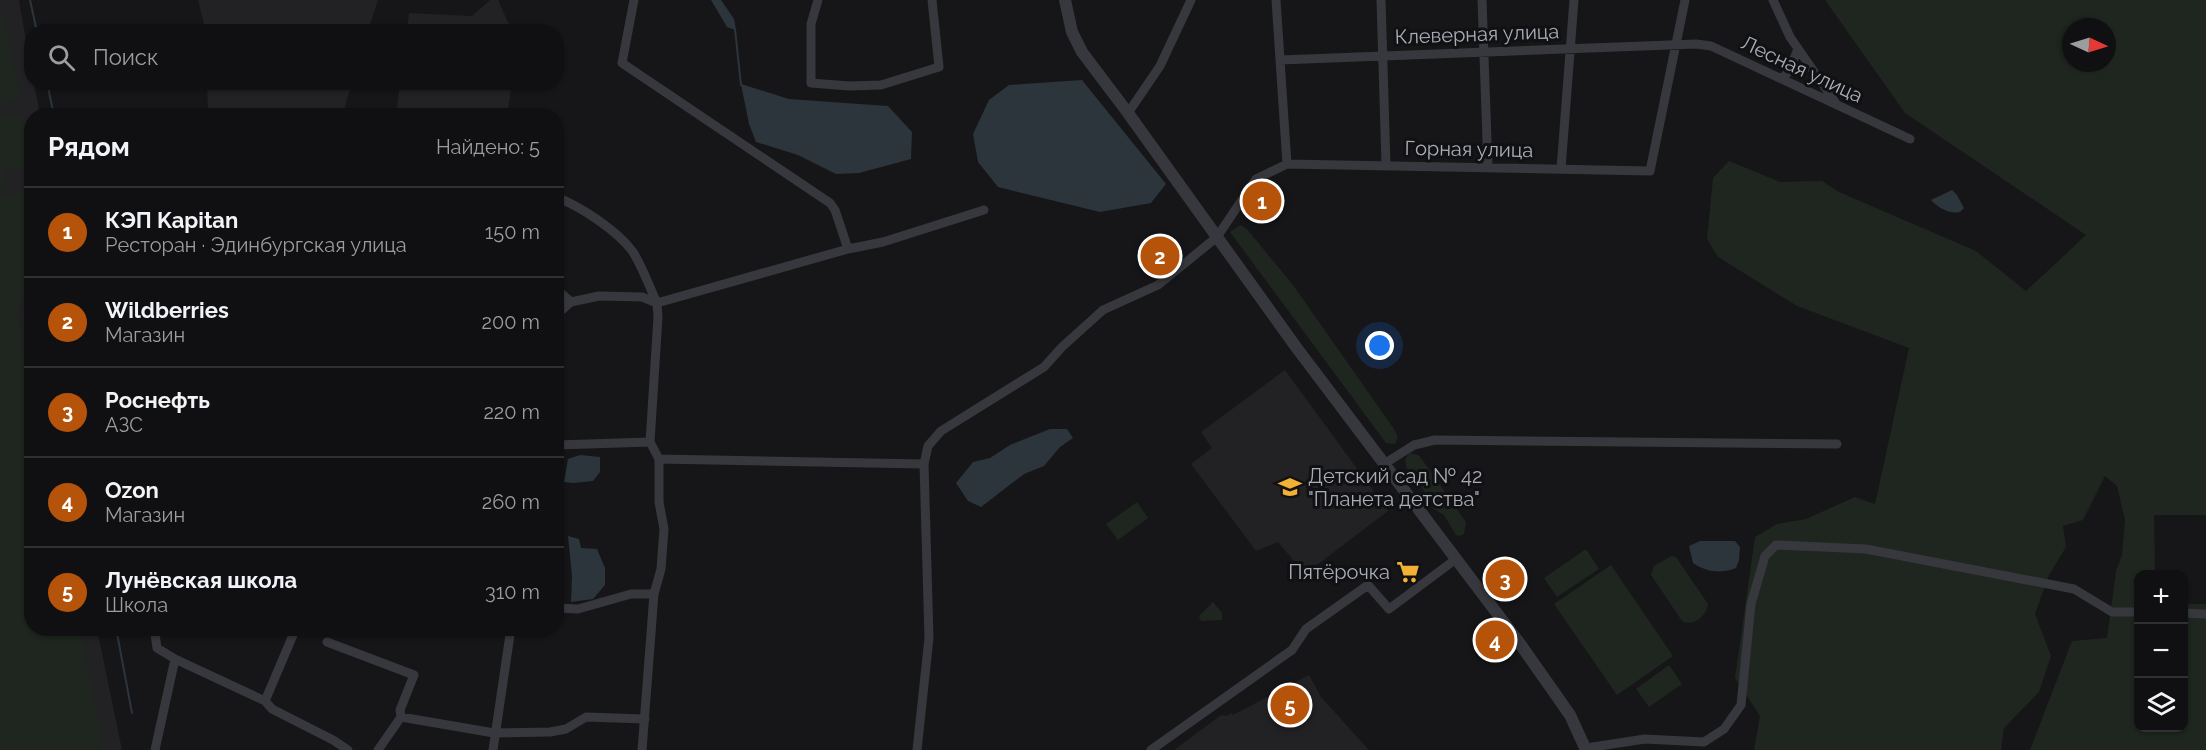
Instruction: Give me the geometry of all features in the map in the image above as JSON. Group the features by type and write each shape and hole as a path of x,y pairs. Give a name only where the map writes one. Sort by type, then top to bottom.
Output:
{"street":[{"path":"634,0 622,63 830,203 835,210 848,249"},
{"path":"818,0 811,24 811,83 849,86 881,85 939,67 932,0"},
{"path":"1065,0 1072,32 1082,52 1296,347 1518,641 1570,715 1586,749 1645,739 1704,742 1724,729 1742,705 1751,604 1765,556 1776,545 1866,549 2074,589 2112,612 2134,612"},
{"path":"1128,113 1160,66 1191,0"},
{"path":"917,750 929,638 924,464 928,446 941,431 1044,367 1102,310 1158,285 1217,237 1256,179 1287,164 1276,0"},
{"path":"1381,0 1386,165"},
{"path":"1482,0 1488,168"},
{"path":"1561,169 1574,0"},
{"path":"1676,45 1685,0"},
{"path":"1773,0 1790,37 1836,104"},
{"name":"Клеверная улица","path":"1280,60 1676,45"},
{"name":"Лесная улица","path":"1676,45 1711,46 1910,139"},
{"name":"Горная улица","path":"1287,164 1650,171 1676,45"},
{"path":"1782,79 1789,71 1798,49"},
{"path":"564,201 610,230 631,249 657,303 650,442 659,459 659,502 664,530 661,570 654,594 642,750"},
{"path":"564,308 571,302 599,296 642,297 657,303 848,249 883,242 984,210"},
{"path":"564,296 571,302"},
{"path":"1384,464 1414,445 1435,440 1837,444"},
{"path":"564,445 650,442"},
{"path":"659,459 924,464"},
{"path":"1151,750 1292,650 1306,629 1368,585 1389,609 1456,559"},
{"path":"564,608 578,609 630,594 654,594"},
{"path":"2188,613 2206,614"},
{"path":"155,636 157,648 175,659 265,701 272,709 348,750"},
{"path":"265,701 293,636"},
{"path":"493,750 510,636"},
{"path":"327,642 414,675 400,710 401,717 378,750"},
{"path":"155,750 175,659"},
{"path":"401,717 494,733 550,732 566,729 586,717 645,719"}],"shaded area":[{"path":"0,0 19,0 24,29 24,90 35,90 39,108 24,108 24,636 98,636 122,750 0,750"},
{"path":"0,0 20,96 0,107"},
{"path":"198,0 378,0 370,24 204,24"},
{"path":"490,0 498,0 509,24 408,24 409,13 472,16"},
{"path":"711,0 721,0 734,19 736,30 727,27"},
{"path":"1825,0 2206,0 2206,515 2154,515 2155,570 2134,570 2134,732 2188,732 2188,604 2206,604 2206,750 2030,750 2072,641 2107,638 2116,571 2122,555 2125,520 2117,486 2105,476 2083,520 2063,526 2066,547 2049,575 2035,614 2051,656 2039,692 2004,728 2001,750 1754,750 1760,716 1735,678 1755,537 1777,524 1806,519 1855,497 1875,504 1909,348 1797,306 1718,257 1707,239 1713,178 1729,161 1780,182 1822,181 1839,192 1976,251 2026,291 2086,235 1905,113"},
{"path":"1082,80 1166,184 1151,203 1100,212 998,187 978,162 973,134 989,100 1009,85"},
{"path":"741,84 789,99 888,106 912,132 911,159 859,173 836,174 798,155 756,142 749,124"},
{"path":"207,90 350,90 344,108 208,108"},
{"path":"399,90 511,90 508,108 397,108"},
{"path":"10,114 23,117 24,175 21,167 3,171 5,185 0,189 0,116"},
{"path":"1952,190 1964,208 1960,212 1944,210 1931,200"},
{"path":"24,191 24,294 17,311 24,352 24,636 81,636 104,750 0,750 0,196"},
{"path":"1240,225 1247,229 1293,285 1394,429 1398,437 1395,444 1386,443 1230,232"},
{"name":"Детский сад № 42 \"Планета детства\"","path":"1285,370 1388,511 1305,574 1278,542 1256,551 1191,464 1212,448 1201,432"},
{"path":"1050,429 1067,429 1073,438 1060,447 1044,466 1024,474 981,507 968,501 956,483 973,462 990,458 1010,445"},
{"path":"1409,453 1421,458 1466,522 1464,534 1456,535 1444,515 1434,509 1416,476 1407,469 1405,460"},
{"path":"580,455 600,457 600,472 593,481 564,482 568,459"},
{"path":"1137,502 1148,518 1118,540 1106,524"},
{"path":"568,536 579,539 581,548 597,549 605,568 605,585 593,599 571,602 572,576"},
{"path":"1700,541 1735,541 1740,547 1736,568 1714,571 1693,563 1689,546"},
{"path":"1586,549 1599,569 1557,597 1544,578"},
{"path":"1671,556 1676,557 1708,604 1702,616 1695,622 1682,621 1651,575 1654,566"},
{"path":"1611,565 1673,656 1617,695 1554,604"},
{"path":"1213,602 1222,613 1222,620 1201,621 1199,616"},
{"path":"1669,665 1682,684 1649,707 1636,689"},
{"path":"1309,675 1321,697 1369,750 1174,750 1221,715 1227,716 1231,713 1233,715"}],"waterway":[{"path":"30,0 35,24"},
{"path":"735,29 741,85"},
{"path":"49,90 52,108"},
{"path":"118,636 132,713"}],"place":[{"name":"КЭП Kapitan","path":"1262,201"},
{"name":"Wildberries","path":"1160,256"},
{"name":"Детский сад № 42 \"Планета детства\"","path":"1290,487"},
{"name":"Пятёрочка","path":"1408,572"},
{"name":"Роснефть","path":"1505,579"},
{"name":"Ozon","path":"1495,640"},
{"name":"Лунёвская школа","path":"1290,705"}]}
